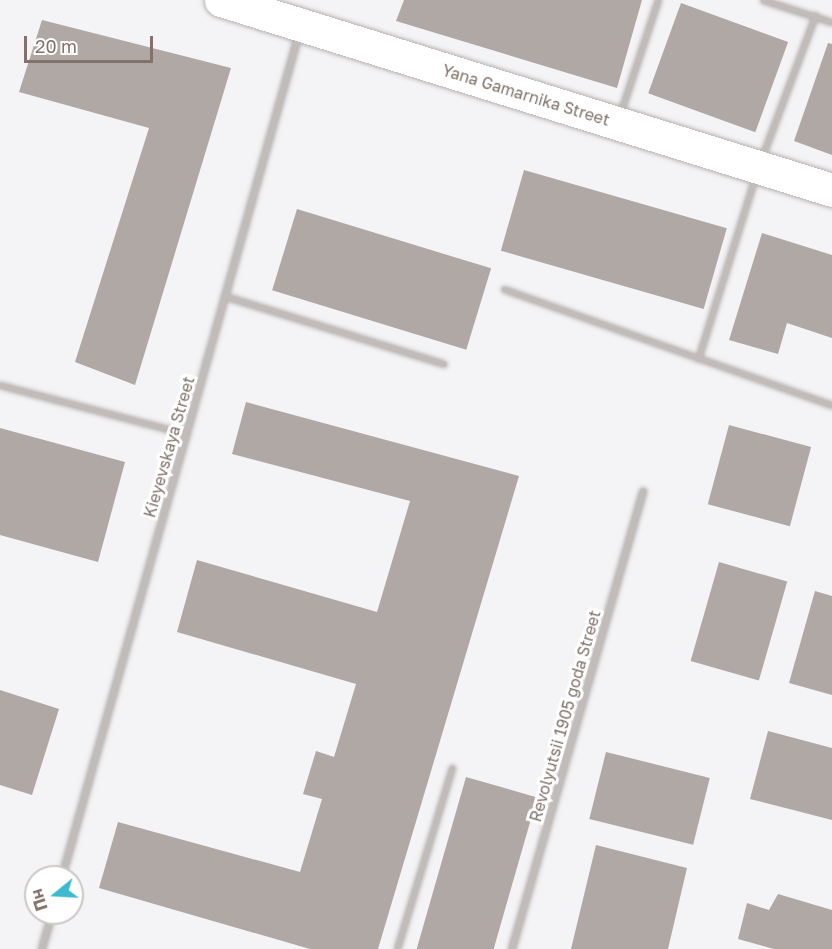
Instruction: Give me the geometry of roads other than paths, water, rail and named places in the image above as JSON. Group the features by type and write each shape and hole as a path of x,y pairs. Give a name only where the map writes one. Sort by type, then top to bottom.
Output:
{"street":[{"name":"Yana Gamarnika Street","path":"221,0 832,190"},
{"name":"Kieyevskaya Street","path":"65,865 302,25"},
{"name":"Revolyutsii 1905 goda Street","path":"512,949 643,491"},
{"path":"42,949 49,925"}],"lane":[{"path":"616,123 658,0"},
{"path":"763,0 832,22"},
{"path":"699,358 758,167 815,16"},
{"path":"504,289 832,405"},
{"path":"225,296 444,364"},
{"path":"0,384 187,434"},
{"path":"398,949 452,768"}]}
